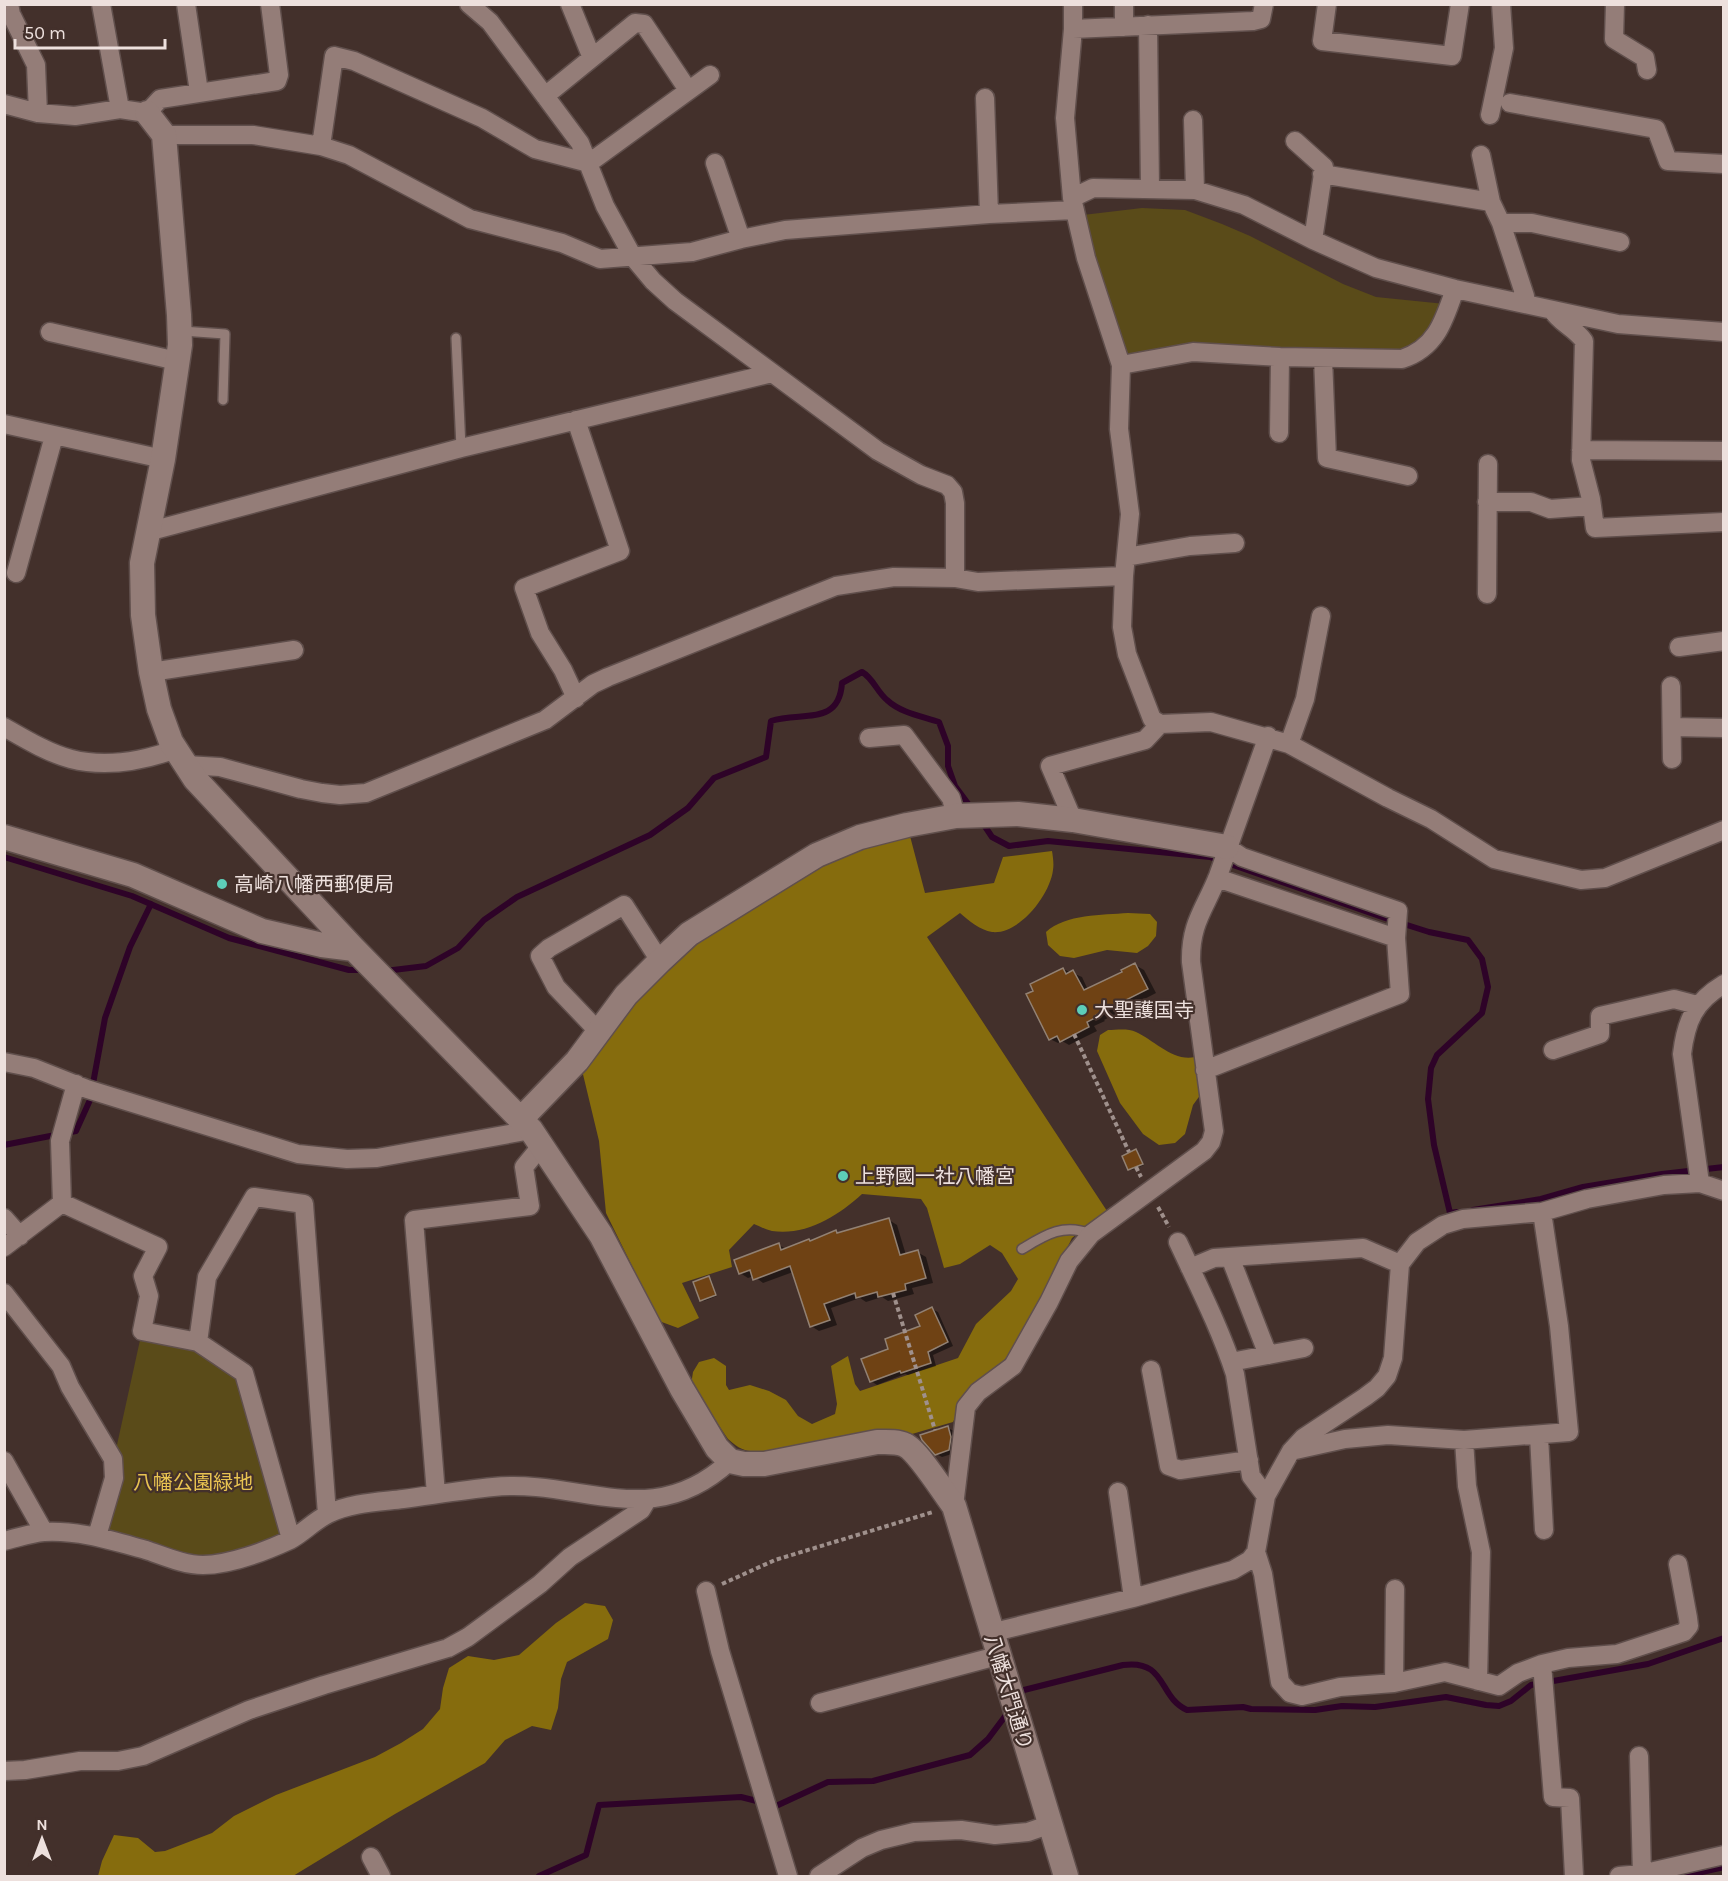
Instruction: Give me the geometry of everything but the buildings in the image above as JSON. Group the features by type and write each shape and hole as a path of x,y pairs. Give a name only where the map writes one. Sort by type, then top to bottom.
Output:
{"street":[{"path":"9,4 11,14 36,64 38,114"},
{"path":"101,4 120,109"},
{"path":"186,4 199,92"},
{"path":"147,113 160,99 276,81 279,75 270,4"},
{"path":"469,4 490,22 580,143 606,206 633,257 653,281 675,302 878,451 921,475 947,485 953,492 956,503 955,578"},
{"path":"570,4 592,58"},
{"path":"1073,4 1065,118 1074,204 1086,258 1121,365 1119,429 1130,514 1122,627 1127,654 1152,719 1160,724 1211,722 1268,736 1289,744 1431,819 1494,859 1581,880 1605,878 1724,830"},
{"path":"1124,4 1124,27"},
{"path":"1073,29 1253,21 1260,19 1264,4"},
{"path":"1327,4 1322,41 1452,56 1460,4"},
{"path":"1490,115 1504,48 1501,4"},
{"path":"1615,4 1614,39 1645,58 1647,70"},
{"path":"545,96 635,23 644,24 688,90"},
{"path":"1148,25 1150,188"},
{"path":"321,146 334,56 354,61 482,118 535,149 589,163"},
{"path":"589,163 710,75"},
{"path":"985,98 989,214"},
{"path":"4,104 38,114 75,116 120,109 147,113 164,135 179,331 163,459 142,563 143,615 151,672 159,709 171,742 195,779 354,949 531,1131 602,1235 682,1389 717,1448 730,1461 714,1476 689,1488 647,1500 591,1496 528,1485 495,1486 365,1504 327,1514 291,1539 237,1559 203,1565 186,1563 97,1536 44,1532 4,1541"},
{"path":"1510,104 1656,129 1668,161 1724,164"},
{"path":"1193,120 1195,190"},
{"path":"164,135 253,135 321,146 349,155 470,219 562,243 600,259 692,252 785,230 989,214 1074,204 1092,188 1195,190 1244,205 1313,240 1376,268 1455,289 1617,324 1724,332"},
{"path":"1295,141 1324,167 1313,240"},
{"path":"1481,155 1486,186 1525,296 1524,303"},
{"path":"715,163 741,239"},
{"path":"1322,174 1491,202"},
{"path":"1501,223 1532,223 1620,242"},
{"path":"1121,365 1193,352 1280,357 1402,359 1415,355 1436,335 1455,289"},
{"path":"1551,309 1557,318 1577,331 1584,341 1581,460 1595,528 1724,522"},
{"path":"50,332 177,361"},
{"path":"1279,433 1280,357"},
{"path":"1323,358 1327,458 1407,476"},
{"path":"147,532 461,448 772,373"},
{"path":"576,420 620,551 524,588 540,633 563,670 576,698"},
{"path":"4,424 163,459"},
{"path":"16,573 54,436"},
{"path":"1581,450 1724,451"},
{"path":"1487,594 1488,464"},
{"path":"1487,502 1531,502 1550,509 1592,506"},
{"path":"1126,557 1190,546 1235,543"},
{"path":"4,727 30,742 71,759 131,761 181,757 301,789 340,795 366,793 545,720 593,684 608,676 836,586 894,577 955,578 978,582 1124,576"},
{"path":"1289,744 1305,699 1321,616"},
{"path":"1679,647 1724,641"},
{"path":"151,672 294,650"},
{"path":"1671,686 1672,759"},
{"path":"1073,820 1050,766 1145,740 1160,724"},
{"path":"1672,727 1724,728"},
{"path":"869,738 904,735 951,798 956,816"},
{"path":"954,1506 966,1407 978,1392 1013,1366 1069,1261 1091,1234 1204,1151 1211,1142 1214,1131 1190,944 1196,922 1217,878 1268,736"},
{"path":"436,1494 414,1220 530,1206 524,1167 531,1131 577,1061 626,995 689,934 817,855 860,837 907,825 956,816 1018,814 1073,820 1227,847 1242,857 1398,911 1396,938 1400,994 1205,1070"},
{"path":"4,837 133,875 262,931 322,945 354,949"},
{"path":"1217,878 1396,938"},
{"path":"598,1031 556,987 540,956 549,948 624,906 660,961"},
{"path":"1700,1183 1682,1054 1684,1036 1697,1005 1710,992 1724,984"},
{"path":"1553,1050 1600,1034 1600,1016 1674,999 1697,1005"},
{"path":"4,1062 34,1068 231,1135 298,1154 347,1159 397,1155 531,1131"},
{"path":"62,1203 60,1141 76,1084"},
{"path":"990,1633 1133,1598 1233,1570 1250,1560 1256,1552 1266,1496 1291,1450 1303,1438 1377,1388 1387,1376 1393,1358 1400,1264 1417,1242 1443,1225 1463,1219 1542,1212 1587,1199 1664,1185 1700,1183 1724,1191"},
{"path":"198,1342 207,1277 254,1197 304,1204 327,1514"},
{"path":"4,1247 62,1203"},
{"path":"62,1203 158,1247 143,1276 149,1296 142,1331 198,1342 244,1373 291,1539"},
{"path":"1291,1450 1345,1439 1388,1435 1464,1440 1569,1432 1558,1326 1542,1212"},
{"path":"4,1218 20,1236"},
{"path":"1178,1242 1232,1362 1236,1374 1251,1476 1266,1496"},
{"path":"1190,1268 1215,1258 1363,1248 1400,1264"},
{"path":"1230,1257 1268,1355"},
{"path":"4,1293 61,1366 70,1387 112,1459 114,1478 97,1536"},
{"path":"1232,1362 1304,1348"},
{"path":"1151,1370 1169,1466 1180,1470 1249,1460"},
{"path":"1539,1436 1544,1530"},
{"path":"1464,1440 1467,1485 1481,1552 1478,1680"},
{"name":"八幡大門通り","path":"730,1461 764,1464 877,1442 894,1442 907,1446 929,1471 954,1506 990,1633 1066,1876"},
{"path":"4,1461 44,1532"},
{"path":"1118,1492 1133,1598"},
{"path":"4,1771 80,1761 118,1761 143,1756 249,1710 324,1684 448,1648 468,1637 540,1584 570,1557 641,1510 647,1500"},
{"path":"1256,1552 1263,1574 1280,1682 1290,1693 1302,1696 1340,1686 1394,1683 1445,1672 1499,1686 1518,1673 1542,1664 1568,1658 1617,1654 1684,1632 1689,1626 1678,1564"},
{"path":"1394,1683 1395,1589"},
{"path":"706,1591 720,1651 788,1876"},
{"path":"820,1704 998,1656"},
{"path":"1542,1664 1553,1797 1570,1798 1574,1876"},
{"path":"1638,1756 1642,1875"},
{"path":"819,1876 862,1848 881,1840 914,1832 961,1830 994,1835 1028,1832 1051,1824"},
{"path":"1619,1876 1642,1875 1724,1855"},
{"path":"371,1857 381,1876"}],"lane":[{"path":"179,331 225,334 224,400"},
{"path":"456,338 461,448"},
{"path":"1022,1249 1050,1232 1061,1229 1081,1230 1091,1234"}],"path":[{"path":"1074,1034 1129,1152"},
{"path":"893,1293 935,1430"},
{"path":"706,1591 775,1560 954,1506"}],"green space":[{"path":"1142,208 1185,210 1222,224 1343,284 1376,297 1445,304 1414,351 1125,356 1090,253 1083,215"},
{"name":"八幡公園緑地","path":"142,1331 198,1342 244,1373 291,1539 221,1563 97,1536"}],"shaded area":[{"name":"上野國一社八幡宮","path":"910,836 925,893 994,883 1003,857 1052,851 1053,870 1046,891 1032,912 1012,927 1002,931 988,931 975,925 960,913 927,937 1107,1211 1072,1238 1042,1299 1011,1353 962,1404 953,1422 912,1434 897,1430 877,1430 764,1451 744,1450 728,1439 691,1385 693,1372 699,1362 714,1358 726,1366 726,1385 729,1390 750,1385 769,1391 786,1400 798,1416 812,1424 835,1414 837,1404 831,1366 848,1356 855,1384 860,1391 958,1358 976,1324 1011,1291 1018,1279 1002,1253 990,1245 960,1264 944,1268 927,1208 921,1199 862,1194 832,1217 809,1227 785,1232 772,1231 754,1224 729,1250 732,1267 682,1283 699,1318 678,1328 659,1321 606,1213 599,1141 581,1066 635,1000 695,942 821,863 866,846"},
{"path":"1150,914 1157,922 1156,936 1148,946 1137,953 1107,950 1074,958 1060,956 1048,945 1046,932 1064,922 1096,915"},
{"path":"1108,1030 1133,1031 1171,1053 1187,1058 1195,1057 1201,1094 1193,1105 1185,1134 1175,1143 1159,1145 1143,1134 1120,1103 1097,1051 1100,1035"},
{"path":"585,1603 605,1606 613,1620 608,1639 567,1662 561,1679 558,1708 551,1730 532,1726 505,1740 485,1763 293,1876 98,1876 114,1835 138,1838 155,1852 165,1851 212,1833 234,1816 276,1795 375,1757 401,1743 423,1729 440,1709 449,1668 468,1656 494,1660 519,1655 556,1623"}],"waterway":[{"path":"385,971 426,966 458,948 484,920 517,897 650,835 688,808 714,778 766,757 771,721 826,712 834,706 839,697 842,683 862,672 884,697 898,708 939,722 948,746 948,766 955,786 972,809"},
{"path":"982,822 992,837 1009,846 1048,841 1210,857 1385,918 1429,932 1468,940 1482,959 1488,987 1482,1013 1437,1055 1431,1068 1428,1099 1434,1145 1450,1213 1457,1212"},
{"path":"4,857 132,896 229,938 349,970 363,970"},
{"path":"4,1145 76,1131 90,1100 105,1018 130,947 151,904"},
{"path":"1473,1210 1541,1199 1583,1187 1724,1167"},
{"path":"1018,1698 1024,1690 1123,1665 1137,1665 1155,1673 1171,1697 1187,1710 1243,1707 1315,1710 1342,1706 1375,1707 1446,1697 1499,1706 1511,1701 1531,1685 1648,1664 1724,1638"},
{"path":"539,1876 586,1855 599,1805 741,1797 776,1806 828,1782 873,1781 970,1755 988,1739 1009,1711"},
{"path":"1684,1876 1724,1867"}],"place":[{"name":"高崎八幡西郵便局","path":"222,884"},
{"name":"大聖護国寺","path":"1082,1010"},
{"name":"上野國一社八幡宮","path":"843,1176"}]}
